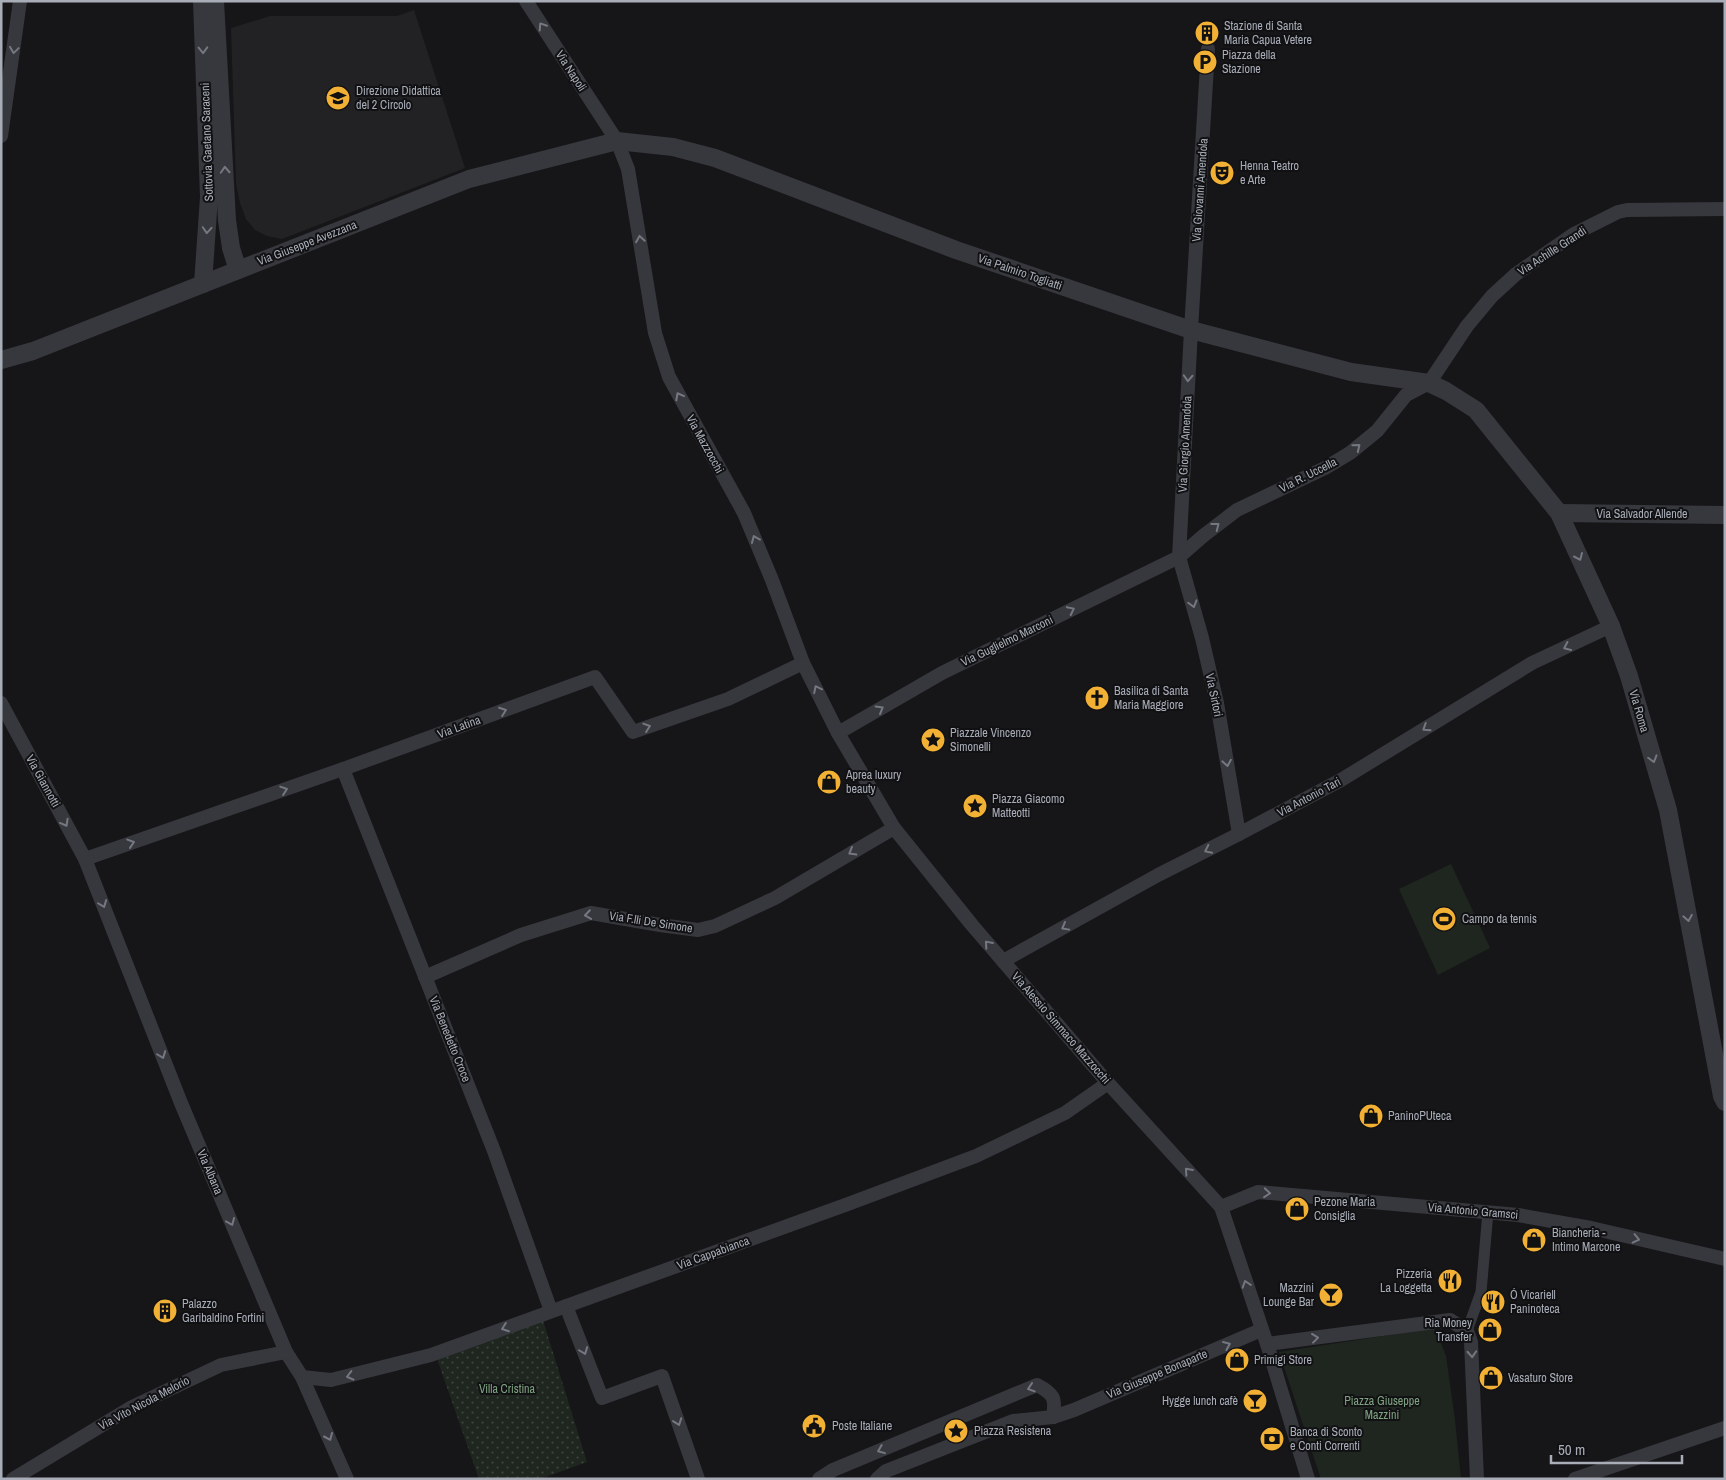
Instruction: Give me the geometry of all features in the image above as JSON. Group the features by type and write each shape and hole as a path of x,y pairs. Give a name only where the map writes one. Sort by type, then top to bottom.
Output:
{"street":[{"path":"1,136 20,1"},
{"name":"Sottovia Gaetano Saraceni","path":"202,1 209,197 203,284"},
{"name":"Sottovia Gaetano Saraceni","path":"215,1 227,220 231,248 238,270"},
{"name":"Via Napoli","path":"526,1 617,141"},
{"name":"Via Giovanni Amendola","path":"1191,330 1208,49"},
{"name":"Via Giuseppe Avezzana","path":"1,360 33,351 469,179 617,141"},
{"name":"Via Palmiro Togliatti","path":"617,141 674,147 715,158 956,250 1191,330 1351,372 1429,383"},
{"name":"Via Mazzocchi","path":"617,141 628,169 655,332 669,377 744,513 772,580 803,663 838,733"},
{"name":"Via Achille Grandi","path":"1429,383 1467,326 1492,296 1516,274 1574,234 1618,212 1627,210 1725,209"},
{"name":"Via Giorgio Amendola","path":"1179,558 1191,330"},
{"name":"Via Roma","path":"1429,383 1446,391 1476,410 1559,513 1611,626 1629,676 1668,810 1705,1012 1722,1096 1725,1102"},
{"name":"Via R. Uccella","path":"1179,558 1203,536 1237,510 1325,468 1350,453 1377,431 1406,395 1429,383"},
{"name":"Via Salvador Allende","path":"1559,513 1725,515"},
{"name":"Via Guglielmo Marconi","path":"838,733 942,673 1179,558"},
{"name":"Via Sirtori","path":"1179,558 1202,638 1217,703 1239,834"},
{"name":"Via Antonio Tari","path":"1003,961 1158,875 1341,780 1532,663 1611,626"},
{"name":"Via Latina","path":"85,859 343,769 595,677 633,732 728,699 803,663"},
{"name":"Via Giannotti","path":"1,703 85,859"},
{"name":"Via Alessio Simmaco Mazzocchi","path":"838,733 894,828 972,925 1108,1084 1221,1207 1267,1344"},
{"name":"Via Benedetto Croce","path":"343,769 494,1151 551,1311"},
{"name":"Via F.lli De Simone","path":"425,977 521,935 591,913 660,926 698,930 714,926 774,898 894,828"},
{"name":"Via Albana","path":"85,859 180,1103 286,1352 302,1377 347,1479"},
{"name":"Via Cappabianca","path":"302,1377 331,1380 431,1355 566,1306 976,1156 1064,1113 1108,1084"},
{"name":"Via Antonio Gramsci","path":"1221,1207 1258,1192 1518,1215 1591,1228 1725,1259"},
{"path":"1467,1331 1481,1292 1488,1212"},
{"path":"566,1306 602,1398 662,1376 698,1479"},
{"path":"1308,1479 1267,1344 1450,1320 1467,1331 1471,1342 1478,1479"},
{"name":"Via Giuseppe Bonaparte","path":"877,1479 886,1471 1013,1421 1053,1417 1074,1410 1261,1330"},
{"name":"Via Vito Nicola Melorio","path":"13,1479 132,1407 212,1369 221,1365 286,1352"},
{"path":"819,1479 833,1470 1037,1385 1050,1392 1055,1404 1053,1417"},
{"path":"1575,1479 1725,1428"}],"shaded area":[{"name":"Direzione Didattica del 2 Circolo","path":"414,10 465,168 282,239 267,236 255,230 246,219 236,184 231,28 270,16 397,16"}],"green space":[{"name":"Campo da tennis","path":"1451,864 1490,948 1438,975 1399,889"},
{"name":"Villa Cristina","path":"541,1314 587,1462 540,1479 479,1479 435,1353"},
{"name":"Piazza Giuseppe Mazzini","path":"1435,1328 1446,1356 1461,1479 1321,1479 1279,1352"}],"place":[{"name":"Stazione di Santa Maria Capua Vetere","path":"1207,33"},
{"name":"Piazza della Stazione","path":"1205,62"},
{"name":"Direzione Didattica del 2 Circolo","path":"338,98"},
{"name":"Henna Teatro e Arte","path":"1222,173"},
{"name":"Basilica di Santa Maria Maggiore","path":"1097,698"},
{"name":"Piazzale Vincenzo Simonelli","path":"933,740"},
{"name":"Aprea luxury beauty","path":"829,782"},
{"name":"Piazza Giacomo Matteotti","path":"975,806"},
{"name":"Campo da tennis","path":"1444,919"},
{"name":"PaninoPUteca","path":"1371,1116"},
{"name":"Pezone Maria Consiglia","path":"1297,1209"},
{"name":"Biancheria - Intimo Marcone","path":"1534,1240"},
{"name":"Pizzeria La Loggetta","path":"1450,1281"},
{"name":"Mazzini Lounge Bar","path":"1331,1295"},
{"name":"Ó Vicariell Paninoteca","path":"1493,1302"},
{"name":"Palazzo Garibaldino Fortini","path":"165,1311"},
{"name":"Ria Money Transfer","path":"1490,1330"},
{"name":"Primigi Store","path":"1237,1360"},
{"name":"Vasaturo Store","path":"1491,1378"},
{"name":"Hygge lunch cafè","path":"1255,1401"},
{"name":"Poste Italiane","path":"814,1426"},
{"name":"Piazza Resistena","path":"956,1431"},
{"name":"Banca di Sconto e Conti Correnti","path":"1272,1439"}]}
